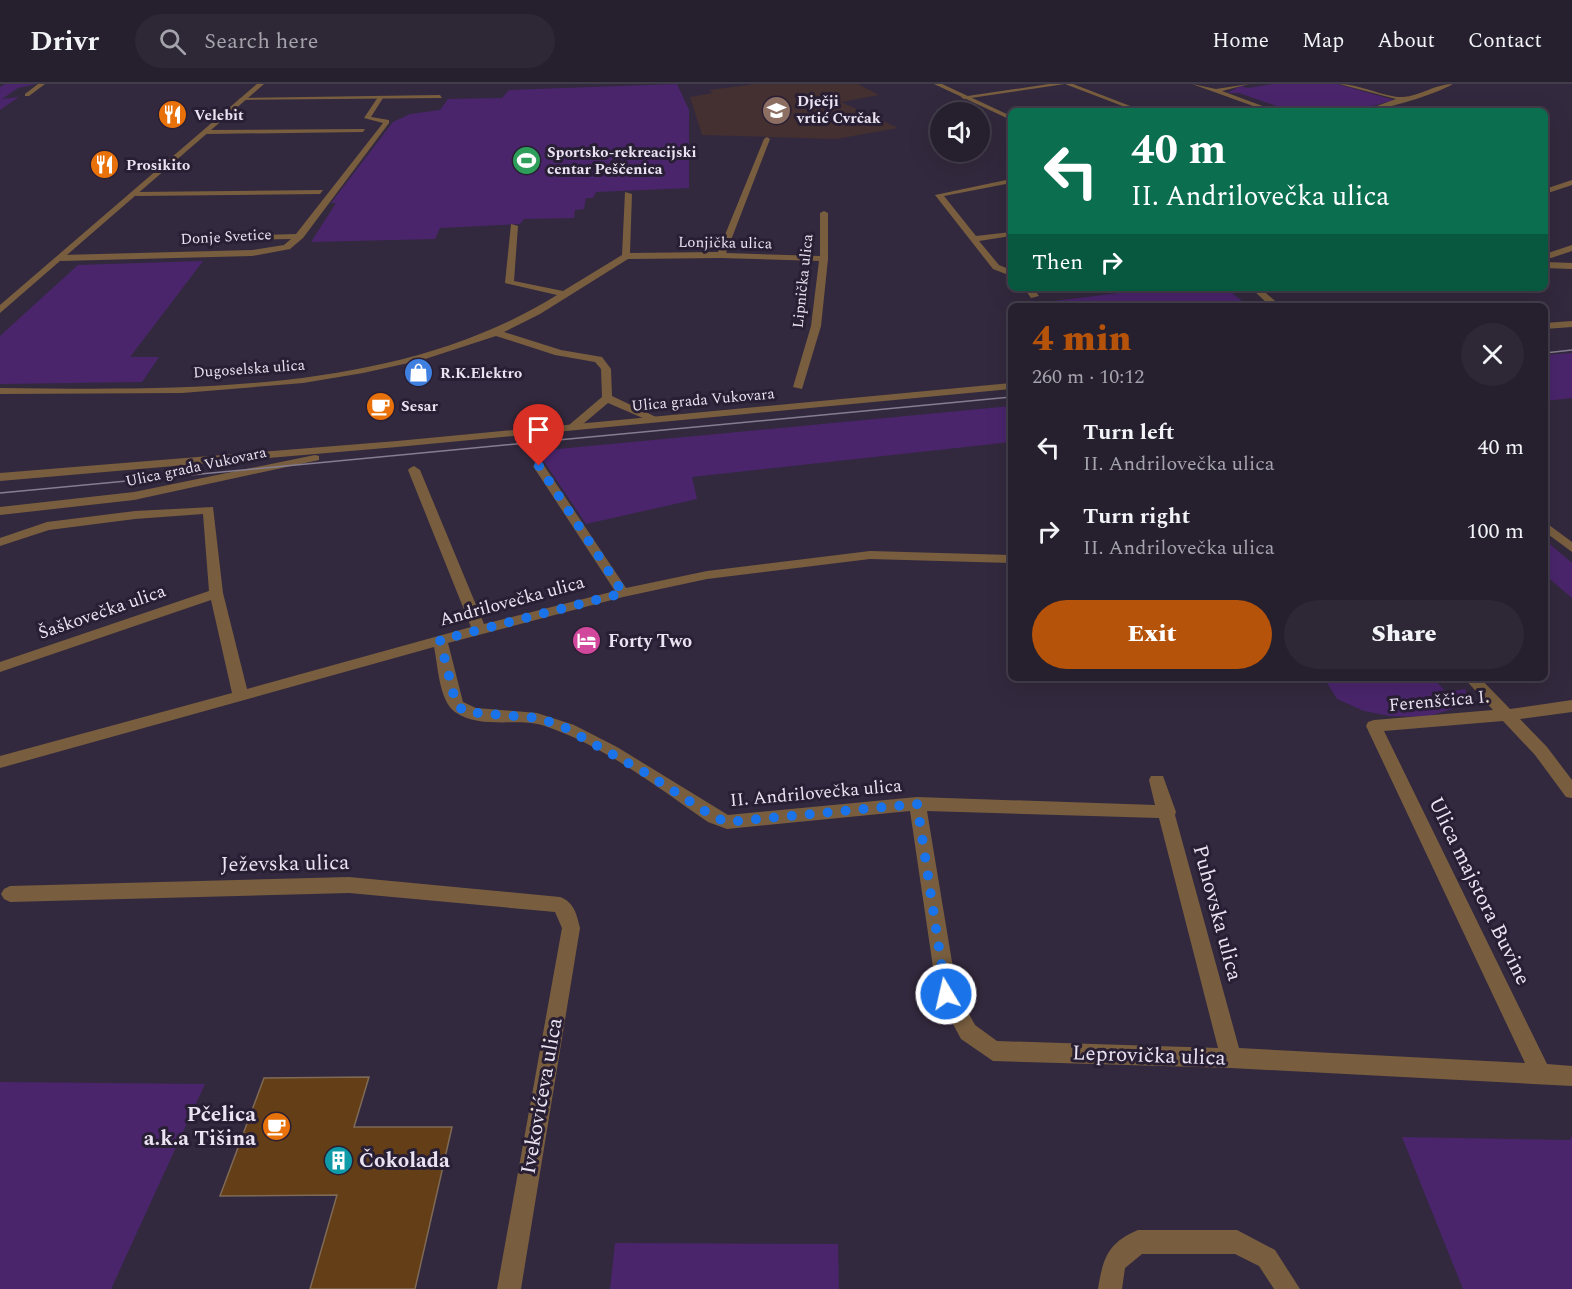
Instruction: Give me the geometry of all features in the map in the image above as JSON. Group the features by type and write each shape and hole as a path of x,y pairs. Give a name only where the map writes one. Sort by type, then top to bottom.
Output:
{"street":[{"path":"27,95 42,84"},
{"path":"0,310 261,84"},
{"path":"937,84 1008,117"},
{"path":"964,97 1062,84"},
{"path":"1068,84 1130,108"},
{"path":"1195,84 1265,108"},
{"path":"1216,91 1246,84"},
{"path":"1342,84 1406,100"},
{"path":"1377,108 1450,84"},
{"path":"242,100 440,97"},
{"name":"Donje Svetice","path":"61,258 252,253 288,247 300,236 387,121 367,118 380,98"},
{"path":"207,132 363,130"},
{"path":"721,255 767,139"},
{"path":"1008,181 939,195 996,267 1008,272"},
{"path":"1548,191 1572,182"},
{"path":"136,194 320,192"},
{"path":"626,256 628,194"},
{"name":"Lipnička ulica","path":"798,387 816,326 824,259 824,213"},
{"path":"514,226 509,283 563,294"},
{"path":"972,239 1008,234"},
{"path":"201,239 300,236"},
{"path":"1548,256 1572,248"},
{"name":"Lonjička ulica","path":"626,256 721,255 824,259"},
{"name":"Dugoselska ulica","path":"0,391 179,389 302,381 358,373 409,360 494,332 626,256"},
{"path":"1548,265 1572,266"},
{"path":"1258,291 1272,303"},
{"path":"1548,327 1572,324"},
{"path":"494,332 560,352 598,359 606,369 607,398"},
{"name":"Ulica grada Vukovara","path":"0,477 398,444 1008,386"},
{"path":"607,398 652,419"},
{"path":"573,427 607,398"},
{"name":"Ulica grada Vukovara","path":"0,511 134,496 328,455 398,444"},
{"path":"539,466 623,593"},
{"path":"414,470 479,630"},
{"path":"0,542 47,526 135,515 209,510 216,593 241,697"},
{"path":"1548,528 1572,548"},
{"name":"Andrilovečka ulica","path":"0,762 440,640 623,593 707,575 870,555 1008,559"},
{"name":"Šaškovečka ulica","path":"0,667 216,593"},
{"name":"II. Andrilovečka ulica","path":"440,640 456,704 465,712 538,718 562,726 644,772 714,817 727,822 917,804 1167,812"},
{"name":"Ferenščica I.","path":"1474,681 1507,715"},
{"name":"Ferenščica I.","path":"1374,726 1507,715 1572,706"},
{"path":"1507,715 1541,750 1572,792"},
{"name":"Ulica majstora Buvine","path":"1374,726 1542,1076"},
{"name":"Puhovska ulica","path":"1157,780 1231,1058"},
{"name":"Leprovička ulica","path":"917,804 946,994 968,1032 993,1051 1231,1058 1572,1076"},
{"name":"Ježevska ulica","path":"10,894 350,885 560,905"},
{"name":"Ivekovićeva ulica","path":"509,1289 571,928 567,913 560,905"},
{"path":"1110,1289 1114,1262 1138,1242 1237,1242 1267,1258 1288,1289"}],"shaded area":[{"path":"5,84 36,84 18,88 2,99 19,97 0,110 0,87"},
{"name":"Sportsko-rekreacijski centar Peščenica","path":"677,84 689,110 689,188 596,192 593,198 586,198 584,209 575,210 574,218 524,219 520,224 440,228 435,239 311,242 336,203 331,203 393,122 410,114 440,110 448,99 502,98 509,90"},
{"name":"Dječji vrtić Cvrčak","path":"756,84 858,84 879,95 841,102 898,128 836,139 702,135 690,97 713,93 709,90"},
{"path":"1273,84 1337,84 1394,100 1366,108 1282,108 1239,93 1227,93 1241,86 1248,88"},
{"path":"203,261 130,357 159,357 142,382 0,384 0,336 78,265"},
{"path":"1135,291 1230,291 1244,303 1037,303"},
{"path":"1572,353 1572,398 1548,401 1548,355"},
{"path":"1008,406 1008,442 692,477 697,499 586,524 537,451"},
{"path":"1548,543 1572,563 1572,598 1548,578"},
{"path":"1326,681 1436,681 1446,692 1466,689 1465,705 1426,717 1390,716 1364,711 1337,699"},
{"path":"0,1082 205,1084 111,1289 0,1289"},
{"path":"1572,1135 1572,1289 1463,1289 1402,1137 1570,1140"},
{"path":"615,1243 838,1244 839,1289 610,1289"}],"building":[{"name":"Čokolada","path":"369,1077 354,1127 452,1127 415,1289 310,1289 337,1195 220,1196 264,1078"}],"tram line":[{"path":"1548,353 1572,350"},
{"path":"0,493 1008,397"}],"place":[{"name":"Dječji vrtić Cvrčak","path":"776,110"},
{"name":"Velebit","path":"173,115"},
{"name":"Sportsko-rekreacijski centar Peščenica","path":"526,161"},
{"name":"Prosikito","path":"105,165"},
{"name":"R.K.Elektro","path":"419,373"},
{"name":"Sesar","path":"380,406"},
{"name":"Forty Two","path":"587,641"},
{"name":"Pčelica a.k.a Tišina","path":"277,1127"},
{"name":"Čokolada","path":"338,1161"}],"route":[{"path":"539,466 623,593 440,640 456,704 465,712 538,718 562,726 644,772 714,817 727,822 749,822 917,804 946,994"}]}
